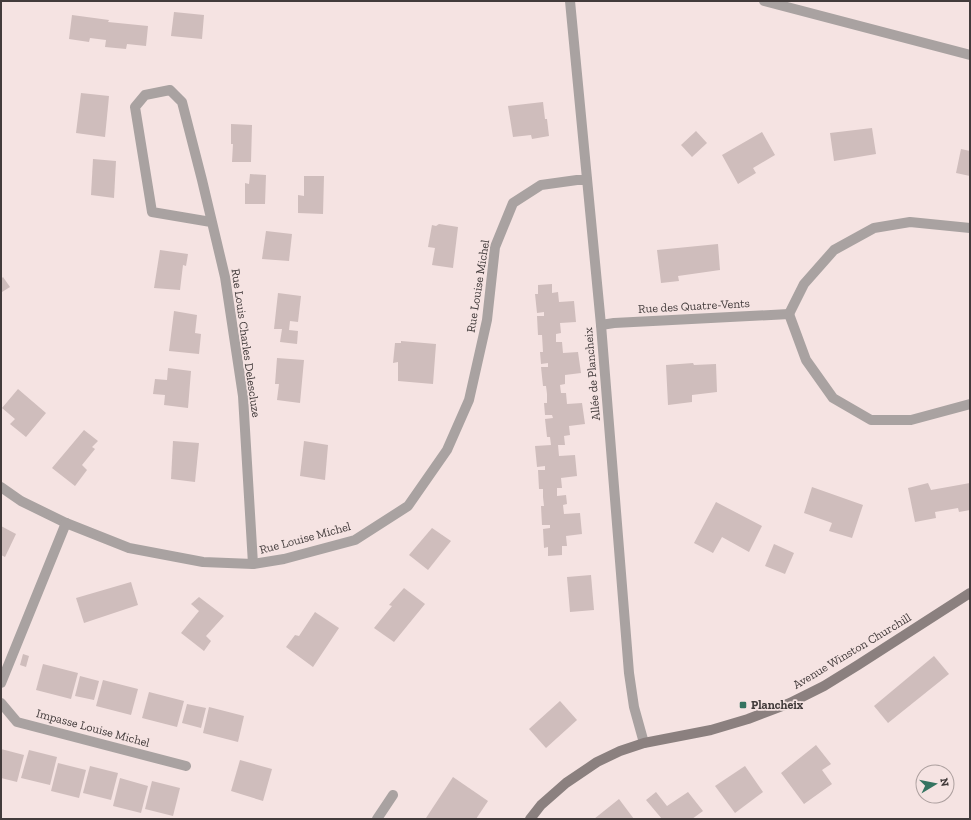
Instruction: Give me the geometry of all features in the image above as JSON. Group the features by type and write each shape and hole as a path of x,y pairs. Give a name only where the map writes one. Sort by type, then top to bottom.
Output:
{"main road":[{"name":"Avenue Winston Churchill","path":"530,819 541,805 566,783 597,762 620,751 644,743 711,730 748,719 790,703 824,686 970,593"}],"street":[{"name":"Allée de Plancheix","path":"570,1 601,325 629,673 634,707 644,743"},
{"path":"764,1 970,55"},
{"name":"Rue Louis Charles Delescluze","path":"211,222 152,212 135,107 145,94 170,90 182,102 225,276 243,396 253,564"},
{"name":"Rue Louise Michel","path":"1,487 21,501 66,523 129,548 203,562 253,564 284,559 355,540 408,506 447,450 468,400 487,320 495,247 513,203 541,185 587,180"},
{"path":"970,228 910,222 874,228 834,250 804,284 789,314 806,360 834,398 871,420 910,420 970,404"},
{"name":"Rue des Quatre-Vents","path":"601,325 614,323 789,314"},
{"path":"1,683 66,523"},
{"name":"Impasse Louise Michel","path":"1,703 17,722 186,766"},
{"path":"377,819 393,795"}],"building":[{"path":"174,12 204,15 202,39 171,36"},
{"path":"72,15 109,20 108,22 148,26 146,46 127,44 126,49 105,47 106,40 90,38 89,42 69,39"},
{"path":"81,93 109,96 105,137 76,133"},
{"path":"543,102 549,136 532,139 531,135 513,137 508,106"},
{"path":"231,124 252,125 251,162 232,162 233,144 231,144"},
{"path":"872,128 876,154 834,161 830,133"},
{"path":"696,131 707,143 692,157 681,145"},
{"path":"762,132 775,155 753,168 756,173 738,184 722,155"},
{"path":"961,149 970,151 970,176 956,173"},
{"path":"93,159 116,161 114,198 91,195"},
{"path":"250,174 266,175 265,204 245,204 245,183 249,184"},
{"path":"304,176 324,176 323,214 298,213 298,195 304,196"},
{"path":"439,224 458,227 453,268 432,265 435,248 428,247 432,225 436,226"},
{"path":"266,231 292,234 289,261 262,259"},
{"path":"718,244 720,270 678,276 679,281 661,283 657,250"},
{"path":"160,250 188,254 186,266 183,265 180,290 154,288"},
{"path":"3,277 10,287 2,292 1,279"},
{"path":"552,284 552,293 558,292 559,302 574,301 576,322 560,323 561,333 556,334 556,342 562,342 563,353 578,352 581,373 565,375 565,384 560,385 561,393 566,393 567,404 582,403 585,424 569,426 570,435 564,436 565,445 558,445 559,456 575,455 577,476 561,478 562,488 557,488 557,496 566,495 567,504 563,505 564,514 580,513 582,534 566,536 567,546 562,546 562,555 548,556 548,547 544,548 543,529 550,528 550,525 542,525 541,506 544,506 543,489 539,489 538,470 545,470 545,466 537,467 535,446 551,445 550,437 547,437 545,419 553,418 552,415 545,415 544,403 547,403 547,394 546,386 543,386 541,367 548,367 548,363 541,364 540,352 543,352 542,335 538,335 537,316 544,316 544,312 537,313 535,294 538,294 538,285"},
{"path":"278,293 301,296 298,322 290,321 289,330 298,331 297,344 280,342 282,329 274,329"},
{"path":"174,311 197,315 195,333 201,334 199,354 169,351"},
{"path":"401,341 436,344 433,384 398,381 398,362 393,363 395,343 401,343"},
{"path":"277,358 304,360 300,403 277,400 279,384 275,384"},
{"path":"693,363 694,365 716,364 717,392 692,395 692,402 668,405 666,365"},
{"path":"168,368 191,371 188,408 164,405 165,395 153,394 155,379 167,380"},
{"path":"18,389 46,413 26,437 10,424 15,419 2,408"},
{"path":"84,430 98,441 92,447 95,449 82,465 87,470 75,486 52,468"},
{"path":"173,441 199,443 195,482 171,479"},
{"path":"304,441 328,445 325,480 300,476"},
{"path":"928,483 931,490 970,483 970,510 959,512 958,508 935,512 936,518 915,522 908,488"},
{"path":"812,487 863,505 852,538 829,531 832,523 804,513"},
{"path":"716,502 762,526 749,552 722,537 713,553 694,543"},
{"path":"1,526 16,534 5,557 1,555"},
{"path":"432,528 451,541 428,570 409,555"},
{"path":"774,544 794,553 785,574 765,566"},
{"path":"591,575 594,610 570,612 567,577"},
{"path":"131,582 138,605 84,623 76,598"},
{"path":"404,588 425,604 394,642 374,628 392,606 389,605"},
{"path":"199,597 224,616 206,636 211,641 204,651 181,633 199,611 191,604"},
{"path":"315,612 339,628 313,667 286,647 295,635 299,636"},
{"path":"23,654 29,656 26,667 20,665"},
{"path":"934,656 949,674 888,723 874,706"},
{"path":"43,664 78,673 71,699 36,690"},
{"path":"80,676 99,681 94,700 75,696"},
{"path":"103,680 138,689 131,715 96,706"},
{"path":"149,692 184,701 177,727 142,718"},
{"path":"560,701 577,720 546,748 529,729"},
{"path":"187,704 206,708 201,728 182,723"},
{"path":"209,707 244,716 238,742 203,733"},
{"path":"816,745 831,764 822,770 832,784 804,804 781,773"},
{"path":"1,749 24,755 17,782 1,778"},
{"path":"29,750 57,757 50,785 21,778"},
{"path":"240,760 272,769 263,801 231,791"},
{"path":"58,763 86,770 79,798 51,791"},
{"path":"90,766 118,773 111,800 83,793"},
{"path":"745,766 763,792 735,813 715,786"},
{"path":"453,777 488,801 476,819 426,818"},
{"path":"120,778 148,786 141,813 113,806"},
{"path":"152,781 180,788 173,816 145,809"},
{"path":"656,792 667,806 688,792 703,811 692,819 662,819 646,800"},
{"path":"619,799 634,819 594,819"}],"place":[{"name":"Plancheix","path":"743,705"}]}
